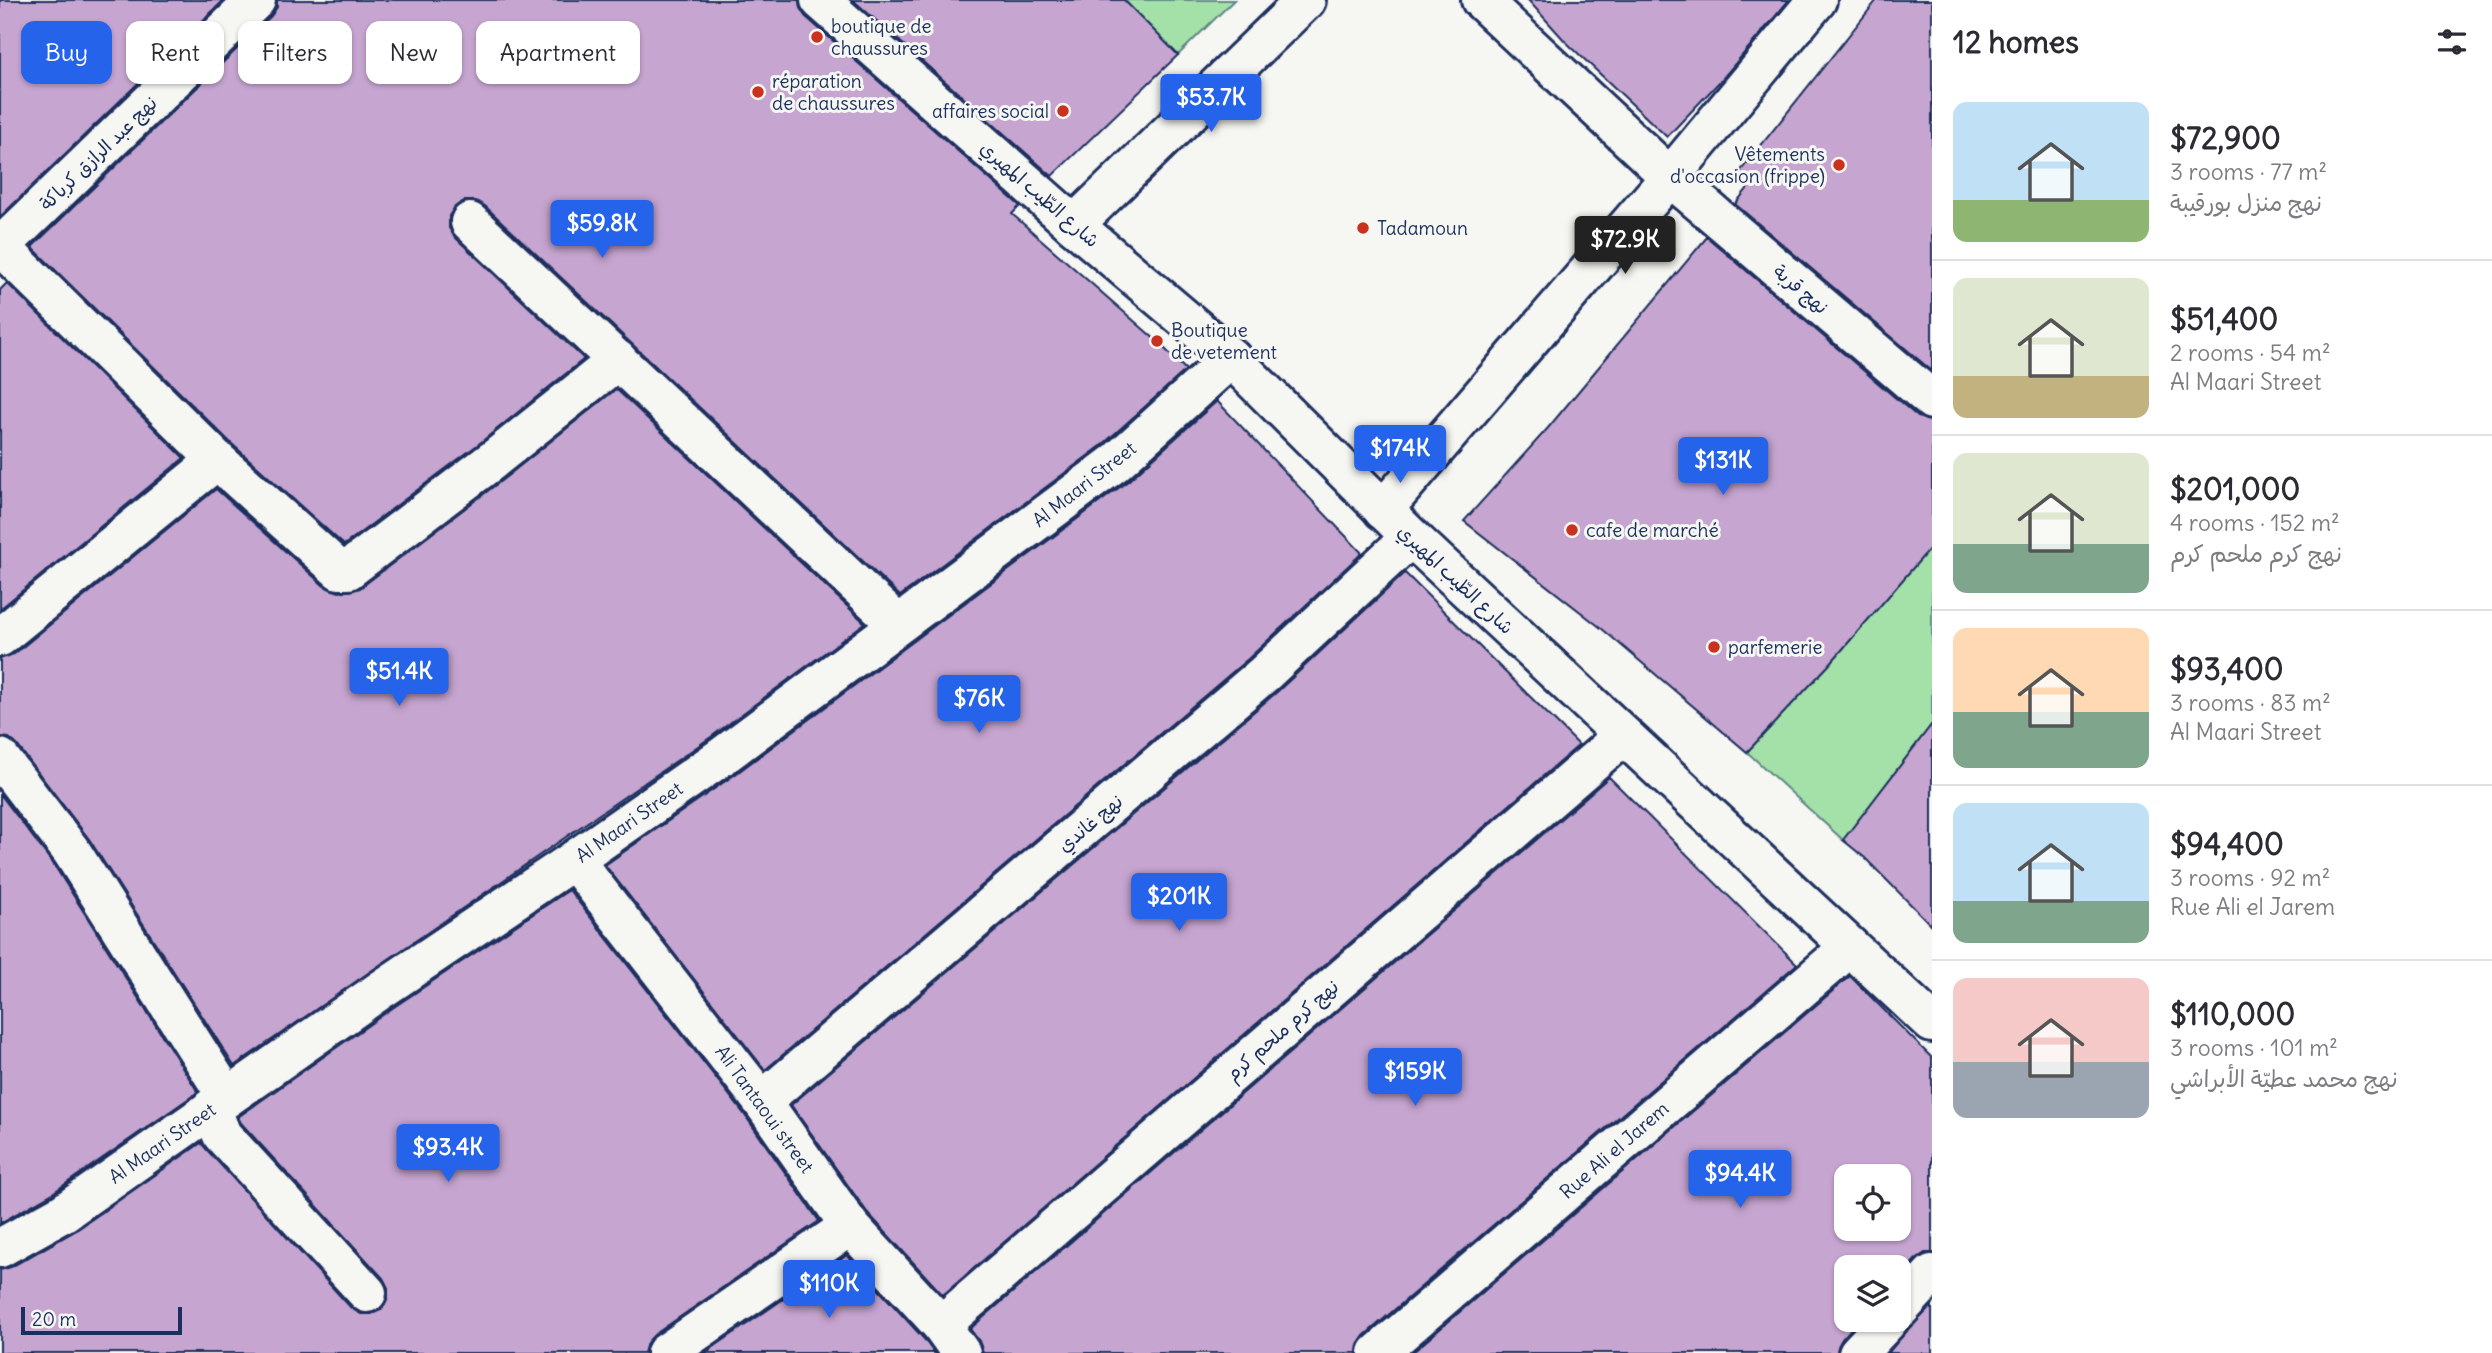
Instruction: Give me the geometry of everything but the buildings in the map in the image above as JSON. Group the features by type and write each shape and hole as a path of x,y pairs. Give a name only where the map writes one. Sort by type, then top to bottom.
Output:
{"street":[{"name":"نهج عبد الرازق كرباكة","path":"0,247 256,0"},
{"name":"شارع الطّيب المهيري","path":"820,0 1074,225 1231,358 1411,537 1932,1023"},
{"path":"1074,225 1306,0"},
{"name":"نهج قربة","path":"1481,0 1670,177 1932,400"},
{"path":"1383,510 1670,177 1817,0"},
{"path":"470,222 898,624"},
{"path":"0,247 286,525 339,570 344,571 493,460 618,360"},
{"name":"Al Maari Street","path":"0,1248 63,1213 382,989 724,755 1115,463 1231,358"},
{"path":"0,638 217,460"},
{"name":"نهج غاندي","path":"762,1101 1264,674 1411,537"},
{"name":"نهج كرم ملحم كرم","path":"951,1339 1623,736"},
{"path":"0,758 72,852 219,1103 222,1135 366,1293"},
{"name":"Ali Tantaoui street","path":"574,860 762,1101 850,1226 951,1339"},
{"name":"Rue Ali el Jarem","path":"1378,1353 1850,947"},
{"path":"666,1353 850,1226"},
{"path":"1911,1297 1932,1274"},
{"path":"1858,1353 1878,1332"}],"green space":[{"path":"1124,0 1234,0 1178,55"},
{"path":"1932,546 1932,724 1843,840 1747,752 1828,666"}],"place":[{"name":"boutique de chaussures","path":"817,37"},
{"name":"réparation de chaussures","path":"758,92"},
{"name":"affaires social","path":"1063,111"},
{"name":"Vêtements d'occasion (frippe)","path":"1839,165"},
{"name":"Tadamoun","path":"1363,228"},
{"name":"Boutique de vetement","path":"1157,341"},
{"name":"cafe de marché","path":"1572,530"},
{"name":"parfemerie","path":"1714,647"}]}
